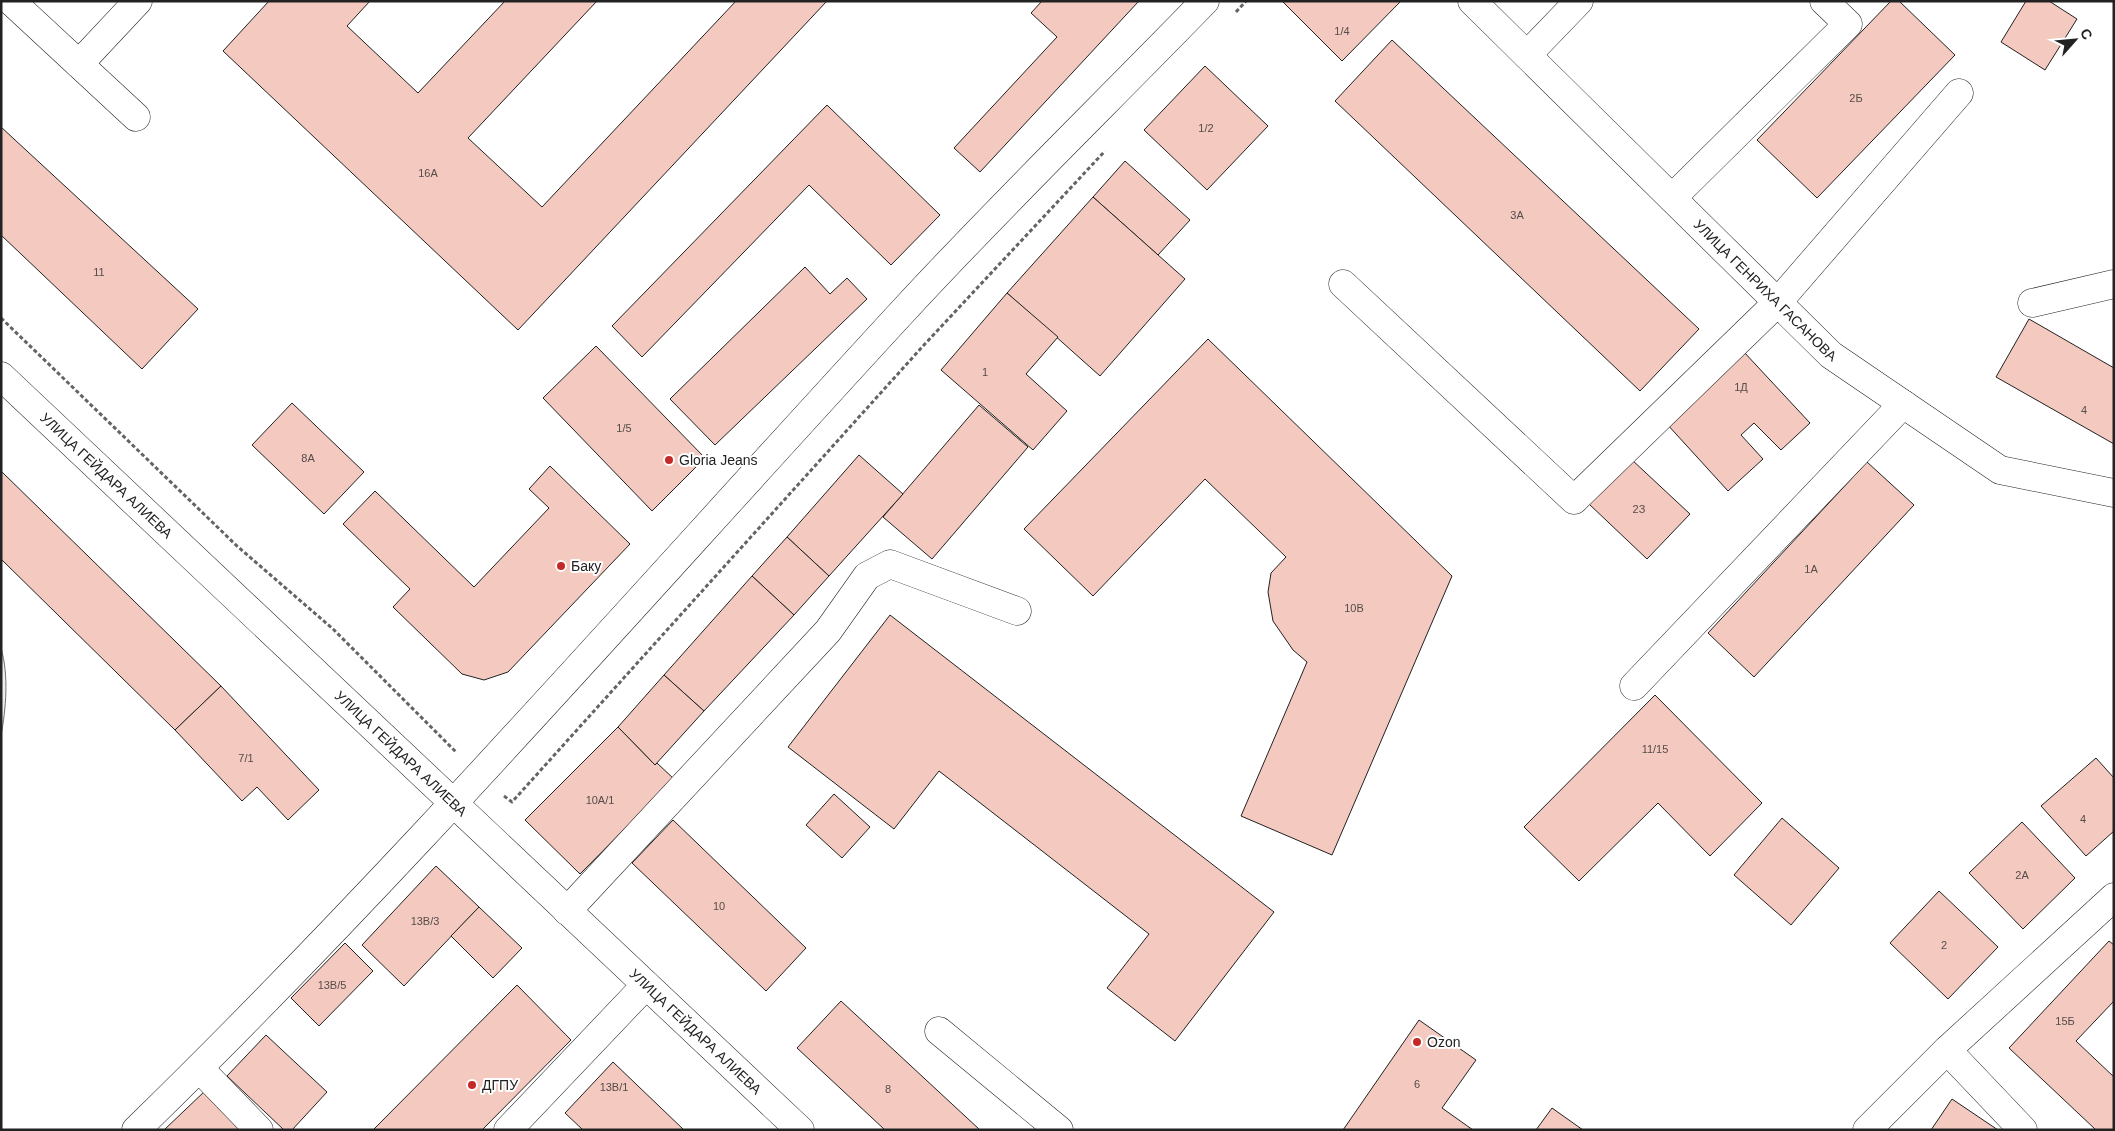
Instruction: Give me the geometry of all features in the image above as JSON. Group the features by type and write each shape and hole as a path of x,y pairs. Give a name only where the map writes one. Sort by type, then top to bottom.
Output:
{"street":[{"path":"11,1 136,117"},
{"path":"79,64 138,1"},
{"path":"136,1130 199,1068 454,805 908,305 1205,1"},
{"name":"УЛИЦА ГЕНРИХА ГАСАНОВА","path":"1472,1 1831,355 2000,470 2114,493"},
{"path":"1527,55 1579,1"},
{"path":"1672,198 1848,24 1824,1"},
{"path":"1343,284 1574,500 1777,303 1959,93"},
{"path":"2032,303 2114,284"},
{"name":"УЛИЦА ГЕЙДАРА АЛИЕВА","path":"1,376 800,1130"},
{"path":"1634,686 1903,404"},
{"path":"567,911 828,631 866,576 890,564 1017,611"},
{"path":"1867,1130 1947,1050 2114,897"},
{"path":"508,1130 646,986"},
{"path":"939,1031 1058,1130"},
{"path":"1947,1050 2023,1130"},
{"path":"199,1068 259,1130"}],"path":[{"path":"1232,16 1246,1"},
{"path":"1,318 238,546 333,629 480,776 512,802 923,346 1111,145"}],"shaded area":[{"path":"1,648 4,659 6,692 1,736"}],"building":[{"path":"269,1 370,1 347,26 418,93 505,1 597,1 468,138 542,207 736,1 827,1 518,330 223,51"},
{"path":"1042,1 1139,1 980,172 954,148 1057,37 1031,13"},
{"path":"1282,1 1401,1 1342,61"},
{"path":"1891,1 1899,1 1955,55 1817,198 1757,140"},
{"path":"2026,1 2049,1 2077,19 2045,70 2001,42"},
{"path":"1392,40 1699,329 1640,391 1335,101"},
{"path":"1205,66 1268,126 1207,190 1144,130"},
{"path":"827,105 940,215 891,265 809,185 642,357 612,326"},
{"path":"1,127 198,309 142,369 1,235"},
{"path":"1125,161 1190,220 1158,255 1093,197"},
{"path":"1093,197 1185,279 1100,376 1007,293"},
{"path":"805,267 830,294 847,278 867,299 715,445 670,399"},
{"path":"1007,293 1058,337 1026,374 1067,411 1033,450 941,370"},
{"path":"2029,319 2114,368 2114,444 1996,377"},
{"path":"1208,339 1452,576 1332,855 1241,816 1307,662 1293,650 1273,621 1268,592 1271,573 1286,557 1205,479 1093,596 1024,529"},
{"path":"596,346 705,458 652,511 543,398"},
{"path":"1743,351 1810,423 1781,450 1754,423 1741,435 1763,459 1728,491 1666,423"},
{"path":"292,403 364,472 324,514 252,445"},
{"path":"979,405 1028,447 932,559 883,517"},
{"path":"859,455 903,494 829,576 787,537"},
{"path":"1631,459 1690,514 1647,559 1589,504"},
{"path":"1867,462 1914,505 1754,677 1708,633"},
{"path":"550,466 630,544 508,672 484,680 462,674 393,607 410,589 343,524 375,491 474,587 549,508 529,489"},
{"path":"1,471 221,686 175,730 1,559"},
{"path":"787,537 829,576 794,615 752,576"},
{"path":"752,576 794,615 704,711 664,675"},
{"path":"890,615 1274,912 1175,1041 1107,988 1149,934 939,771 894,829 788,747"},
{"path":"664,675 704,711 655,765 618,727"},
{"path":"221,686 319,790 288,820 257,787 242,801 175,730"},
{"path":"1655,695 1762,803 1710,856 1658,803 1579,881 1524,827"},
{"path":"618,727 655,765 657,763 674,779 580,874 525,820"},
{"path":"2096,758 2114,778 2114,831 2086,856 2041,806"},
{"path":"834,794 870,827 842,858 806,825"},
{"path":"1782,818 1839,868 1791,925 1734,875"},
{"path":"673,820 806,948 766,991 632,863"},
{"path":"2022,822 2075,878 2023,929 1969,873"},
{"path":"436,866 479,907 404,986 362,945"},
{"path":"1939,891 1998,947 1948,999 1890,943"},
{"path":"479,907 522,948 493,978 451,936"},
{"path":"2109,941 2114,945 2114,1001 2076,1041 2114,1077 2114,1130 2096,1130 2009,1048"},
{"path":"345,943 373,971 319,1026 291,998"},
{"name":"ДГПУ","path":"517,985 571,1040 482,1130 373,1130"},
{"path":"841,1001 980,1130 885,1130 797,1048"},
{"path":"1419,1020 1476,1060 1442,1108 1473,1130 1343,1130"},
{"path":"266,1035 327,1092 292,1130 284,1130 227,1076"},
{"path":"613,1062 684,1130 583,1130 565,1113"},
{"path":"206,1090 243,1130 164,1130"},
{"path":"1952,1099 1998,1130 1931,1130"},
{"path":"1552,1108 1583,1130 1536,1130"}],"place":[{"name":"Gloria Jeans","path":"669,460"},
{"name":"Баку","path":"561,566"},
{"name":"Ozon","path":"1417,1042"},
{"name":"ДГПУ","path":"472,1085"}]}
